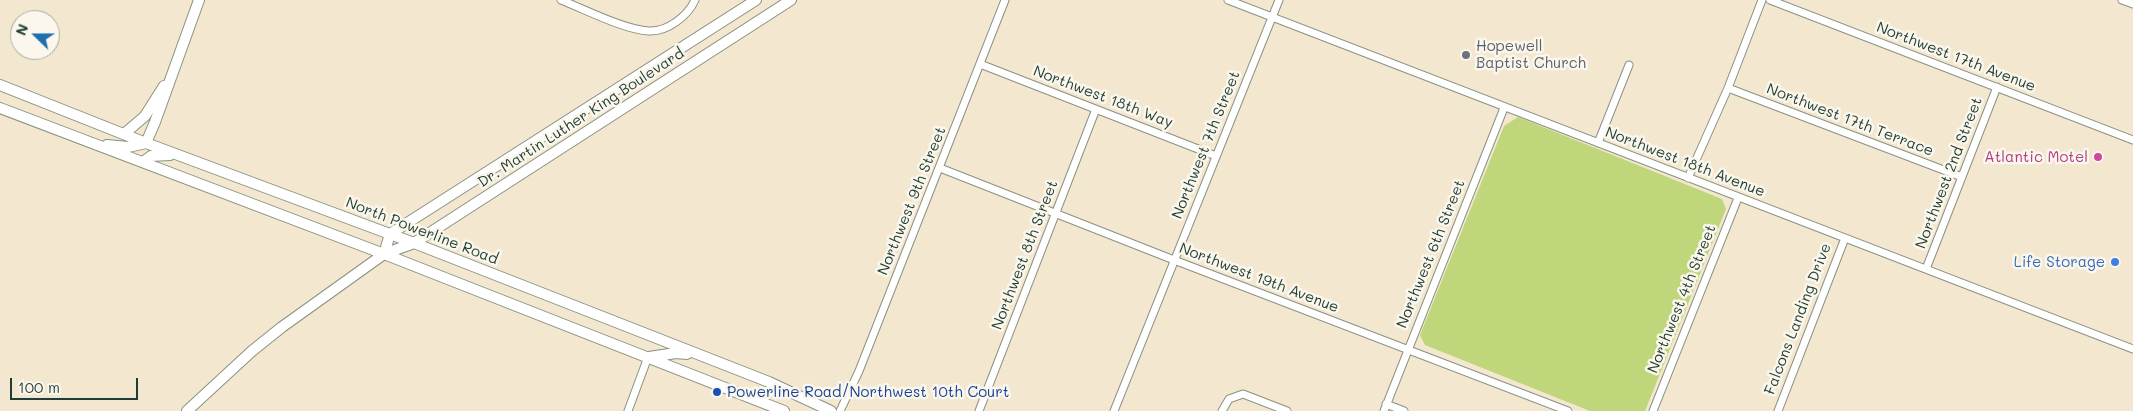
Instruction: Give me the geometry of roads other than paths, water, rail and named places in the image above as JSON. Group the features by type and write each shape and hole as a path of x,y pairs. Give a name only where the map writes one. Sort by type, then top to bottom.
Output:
{"main road":[{"path":"94,143 128,147 146,143 156,122 170,77 199,0"},
{"name":"Dr. Martin Luther King Boulevard","path":"390,234 756,0"},
{"name":"Dr. Martin Luther King Boulevard","path":"187,411 252,351 282,327 384,254 414,243 791,0"},
{"path":"124,134 145,116 170,77"},
{"name":"North Powerline Road","path":"0,85 146,143 414,243 698,354 769,382 831,411"},
{"path":"0,108 384,254 784,411"},
{"path":"143,162 151,156 179,155"},
{"path":"384,254 390,234"},
{"path":"648,357 676,353 698,354"}],"street":[{"path":"561,0 628,26 650,31 670,26 692,8 695,0"},
{"name":"Northwest 9th Street","path":"840,411 859,371 1005,0"},
{"name":"Northwest 18th Avenue","path":"1228,0 2133,349"},
{"name":"Northwest 7th Street","path":"1114,411 1279,0"},
{"path":"1688,178 1728,88 1762,0"},
{"name":"Northwest 17th Avenue","path":"1770,0 2133,140"},
{"path":"2122,0 2133,4"},
{"name":"Northwest 18th Way","path":"980,64 1216,156"},
{"path":"1598,143 1629,65"},
{"name":"Northwest 2nd Street","path":"1926,269 1996,87"},
{"name":"Northwest 17th Terrace","path":"1728,88 1962,177"},
{"name":"Northwest 6th Street","path":"1385,408 1504,108"},
{"name":"Northwest 8th Street","path":"979,411 1096,109"},
{"name":"Northwest 19th Avenue","path":"940,168 1568,411"},
{"name":"Northwest 4th Street","path":"1653,411 1738,198"},
{"name":"Falcons Landing Drive","path":"1778,411 1844,238"},
{"path":"628,411 648,357"},
{"path":"1222,411 1229,399 1243,394 1288,411"},
{"path":"1385,408 1404,411"}],"place":[{"name":"Hopewell Baptist Church","path":"1466,55"},
{"name":"Atlantic Motel","path":"2098,157"},
{"name":"Life Storage","path":"2115,262"},
{"name":"Powerline Road/Northwest 10th Court","path":"717,392"}]}
